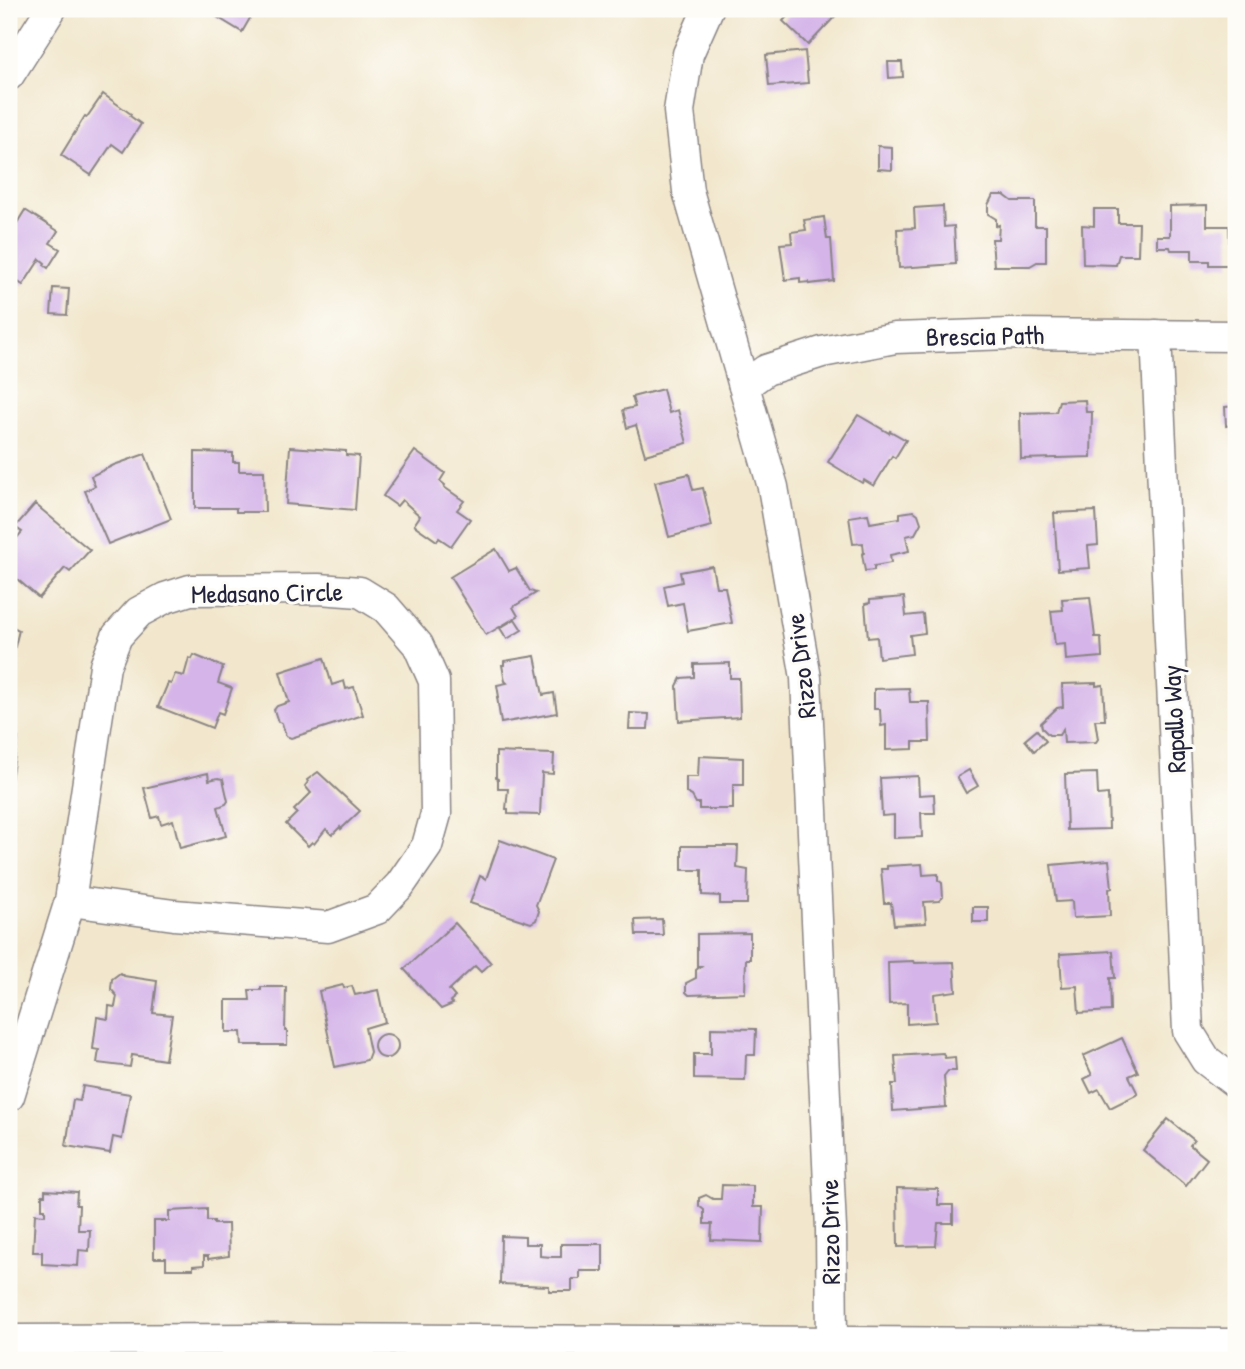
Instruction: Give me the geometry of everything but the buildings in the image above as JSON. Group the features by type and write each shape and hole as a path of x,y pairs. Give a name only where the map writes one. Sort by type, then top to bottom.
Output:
{"street":[{"path":"13,59 51,9"},
{"name":"Rizzo Drive","path":"708,9 688,54 680,111 688,191 774,487 806,678 831,1229 832,1342"},
{"name":"Brescia Path","path":"744,386 766,370 822,352 895,338 1011,334 1236,336"},
{"name":"Rapallo Way","path":"1156,335 1188,1031 1206,1060 1236,1083"},
{"name":"Medasano Circle","path":"9,1096 70,901 105,666 117,636 139,612 165,598 190,590 319,589 360,592 386,608 418,645 434,681 436,814 427,846 400,885 377,909 328,927 174,915 70,901"},
{"path":"9,1340 532,1351 832,1342 1236,1344"}]}
